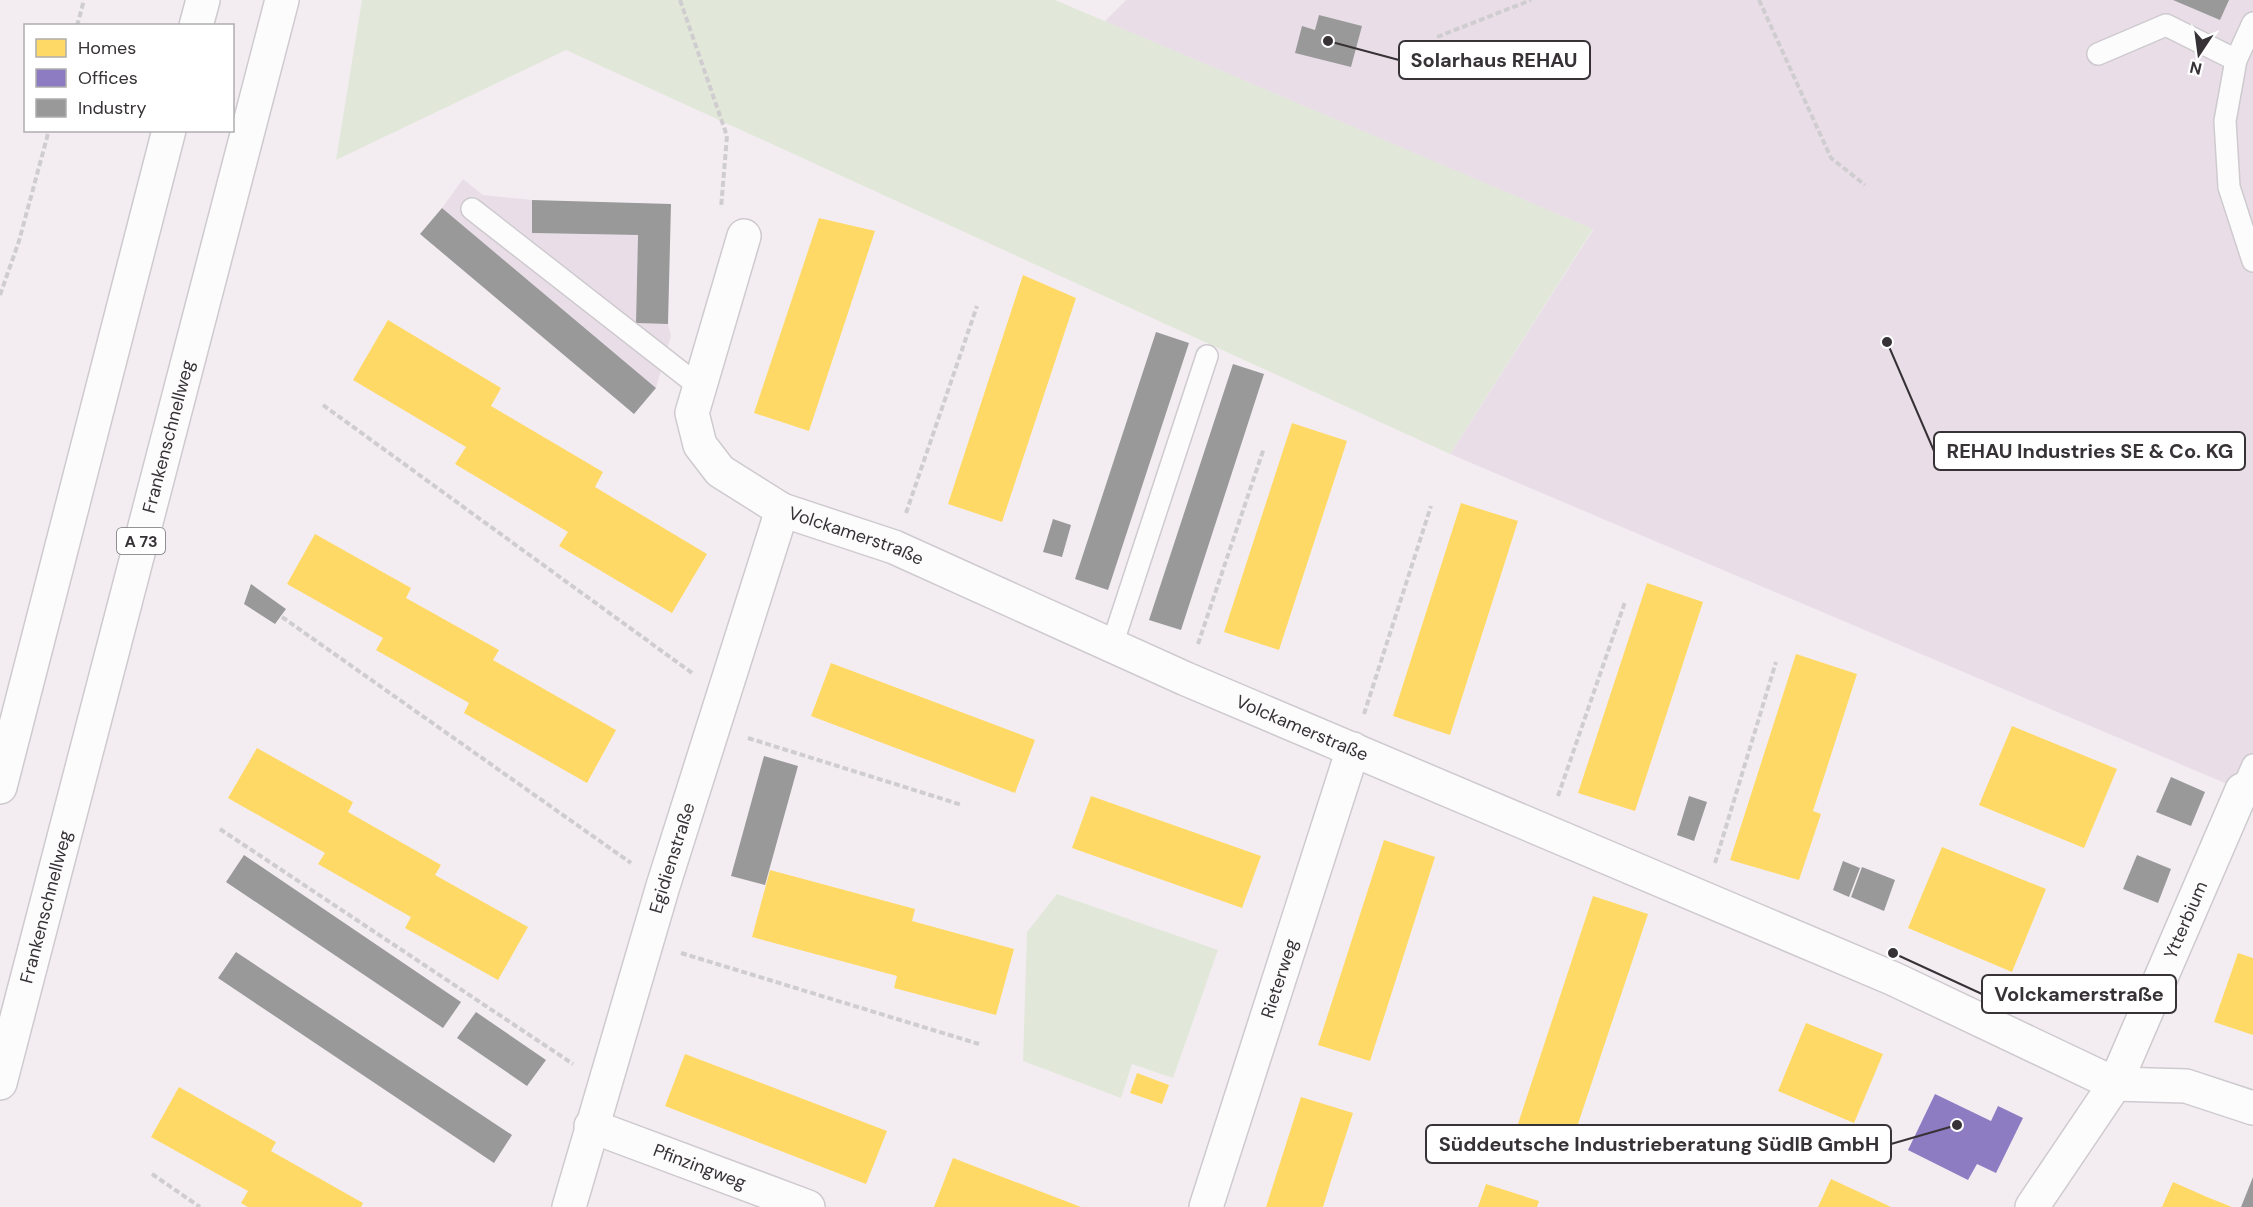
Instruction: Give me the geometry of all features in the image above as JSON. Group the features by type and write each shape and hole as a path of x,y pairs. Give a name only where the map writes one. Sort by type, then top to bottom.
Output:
{"main road":[{"path":"197,24 203,0"},
{"name":"Frankenschnellweg","path":"0,1083 282,0"},
{"path":"0,787 168,132"},
{"name":"Volckamerstraße","path":"744,236 692,413 700,445 720,471 782,510 894,548 1186,679 1894,979 2115,1084"},
{"name":"Egidienstraße","path":"569,1207 663,886 782,510"},
{"name":"Rieterweg","path":"1206,1207 1353,749"},
{"name":"Ytterbium","path":"2032,1207 2115,1084 2248,778"},
{"path":"2115,1084 2186,1086 2253,1107"},
{"name":"Pfinzingweg","path":"591,1126 808,1207"}],"lane":[{"path":"2253,23 2236,60 2225,121 2229,187 2253,261"},
{"path":"2098,54 2166,25 2236,60"},
{"path":"472,208 700,387"},
{"path":"1112,645 1207,356"}],"path":[{"path":"78,24 84,0"},
{"path":"680,0 727,136 721,210 744,236"},
{"path":"1437,37 1531,0"},
{"path":"1759,0 1831,158 1865,185"},
{"path":"0,295 19,241 48,132"},
{"path":"894,548 977,306"},
{"path":"323,405 724,696"},
{"path":"1186,679 1264,448"},
{"path":"1353,749 1431,506"},
{"path":"1546,831 1625,602"},
{"path":"282,617 663,886"},
{"path":"1704,899 1776,662"},
{"path":"713,726 962,805"},
{"path":"220,829 603,1085"},
{"path":"646,942 979,1044"},
{"path":"152,1174 200,1207"}],"shaded area":[{"path":"1126,0 2253,0 2253,795 1450,454 1593,230 1104,22"},
{"path":"463,179 483,195 532,200 532,233 638,235 636,323 668,324 671,336 656,388 442,208"}],"green space":[{"path":"362,0 1055,0 1593,229 1450,454 566,50 336,160"},
{"path":"1057,894 1218,950 1173,1078 1132,1064 1121,1098 1023,1061 1027,932"}],"building: Homes":[{"path":"819,218 875,231 809,431 754,413"},
{"path":"1023,275 1076,298 1002,522 948,504"},
{"path":"388,320 501,388 491,406 603,472 595,487 707,554 672,613 559,546 568,532 455,464 466,447 353,380"},
{"path":"1292,423 1347,441 1279,650 1224,632"},
{"path":"1461,503 1518,521 1450,735 1393,716"},
{"path":"315,534 411,588 406,598 499,650 493,660 616,730 587,783 464,713 469,703 376,650 383,638 287,584"},
{"path":"1647,583 1703,602 1635,811 1578,793"},
{"path":"1796,654 1857,674 1813,811 1821,814 1799,880 1730,860"},
{"path":"831,663 1035,740 1015,793 811,716"},
{"path":"2012,726 2117,769 2084,848 1979,805"},
{"path":"257,748 353,802 348,812 441,865 435,875 528,927 498,980 405,928 411,917 318,864 325,853 228,798"},
{"path":"1091,796 1261,856 1242,908 1072,848"},
{"path":"1384,840 1435,857 1370,1061 1318,1045"},
{"path":"1942,847 2046,889 2012,972 1908,928"},
{"path":"770,870 915,909 912,921 1014,949 996,1015 894,988 897,976 752,937"},
{"path":"1593,896 1648,914 1568,1154 1514,1136"},
{"path":"2238,953 2253,958 2253,1035 2214,1022"},
{"path":"1806,1023 1883,1054 1854,1123 1778,1091"},
{"path":"685,1054 887,1131 866,1184 665,1106"},
{"path":"1137,1073 1169,1085 1162,1104 1130,1093"},
{"path":"179,1087 276,1142 271,1151 363,1203 361,1207 248,1207 241,1203 248,1191 151,1137"},
{"path":"1301,1097 1353,1113 1323,1207 1266,1207"},
{"path":"953,1158 1081,1207 934,1207"},
{"path":"1831,1179 1872,1198 1891,1207 1818,1207"},
{"path":"2173,1182 2207,1197 2232,1207 2162,1207"},
{"path":"1486,1184 1539,1201 1537,1207 1478,1207"}],"building: Offices":[{"path":"1935,1094 1991,1121 1998,1106 2023,1118 1996,1173 1977,1164 1968,1180 1908,1150"}],"building: Industry":[{"path":"2173,0 2229,0 2220,20"},
{"path":"1319,15 1362,26 1351,67 1295,53 1302,26 1315,30"},
{"path":"532,200 671,204 668,324 636,323 638,235 532,233"},
{"path":"442,208 656,388 634,414 420,234"},
{"path":"1156,332 1189,343 1108,590 1075,579"},
{"path":"1233,364 1264,374 1181,630 1149,620"},
{"path":"1053,519 1071,525 1062,557 1043,552"},
{"path":"251,584 286,609 275,624 244,604"},
{"path":"764,756 798,766 765,885 731,876"},
{"path":"2171,777 2205,792 2191,826 2156,812"},
{"path":"1689,796 1707,802 1694,841 1677,835"},
{"path":"244,855 461,1002 443,1028 226,882"},
{"path":"2137,855 2171,869 2158,903 2123,889"},
{"path":"1843,861 1860,868 1849,897 1833,890"},
{"path":"1862,867 1895,880 1884,911 1851,897"},
{"path":"236,952 512,1135 494,1163 218,978"},
{"path":"476,1012 546,1060 527,1086 457,1038"},
{"path":"2253,1177 2253,1207 2241,1207"}],"place":[{"name":"Solarhaus REHAU","path":"1328,41"},
{"name":"REHAU Industries SE & Co. KG","path":"1887,342"},
{"name":"Volckamerstraße","path":"1893,953"},
{"name":"Süddeutsche Industrieberatung SüdIB GmbH","path":"1957,1125"}]}
